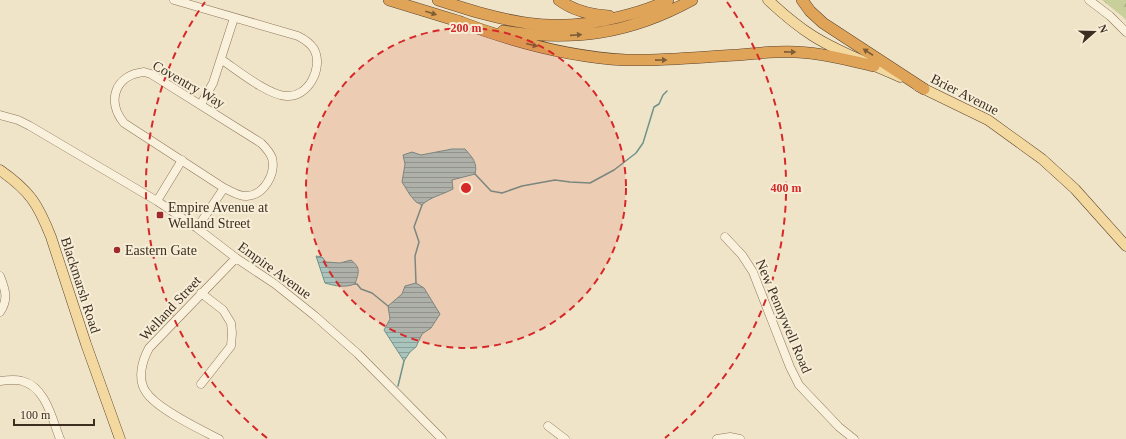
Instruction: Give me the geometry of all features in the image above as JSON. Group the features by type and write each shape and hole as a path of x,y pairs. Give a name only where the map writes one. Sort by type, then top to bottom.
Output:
{"highway":[{"path":"389,0 489,29 537,36 577,36 638,24 675,10 692,0"},
{"path":"438,0 505,20 549,26 591,23 626,15 668,0"},
{"path":"559,0 574,9 596,15 626,15"},
{"path":"802,0 810,11 823,24 924,89"},
{"path":"455,20 526,44 583,56 627,60 665,60 773,52 795,52 816,54 874,66"}],"main road":[{"name":"Brier Avenue","path":"768,0 790,20 813,36 835,48 988,120 1042,159 1075,188 1126,246"},
{"name":"Blackmarsh Road","path":"0,170 16,181 25,190 42,214 120,439"}],"street":[{"path":"174,0 298,36 309,42 317,57 313,80 301,92 286,96 278,95 261,86 222,60"},
{"path":"1089,0 1110,16 1126,32"},
{"path":"201,104 214,82 234,18"},
{"name":"Coventry Way","path":"144,72 151,74 201,104 261,143 269,151 272,160 272,171 270,178 266,185 255,194 247,196 238,195 224,188 124,123 117,113 114,104 116,90 123,79 136,73 144,72"},
{"name":"Empire Avenue","path":"2,116 30,126 157,201 275,284 315,316 358,354 442,439"},
{"path":"157,201 182,160"},
{"path":"197,228 224,188"},
{"name":"New Pennywell Road","path":"725,237 742,255 753,272 790,367 799,385 839,427 853,439"},
{"name":"Welland Street","path":"219,439 153,401 145,391 142,378 142,364 149,348 236,258"},
{"path":"0,276 6,296 4,306 0,312"},
{"path":"201,294 223,310 231,323 232,333 231,346 201,384"},
{"path":"0,381 17,380 33,386 44,399 60,439"},
{"path":"548,426 565,439"},
{"path":"717,439 730,437 740,439"}],"green space":[{"path":"1102,0 1126,0 1126,20 1123,17"}],"water":[{"path":"452,149 465,149 475,163 475,174 452,180 453,189 432,198 422,205 416,202 402,182 405,164 403,155 412,152 421,155"},
{"path":"316,256 322,257 326,262 340,263 351,260 358,268 355,284 340,286 325,283"},
{"path":"416,283 424,288 440,314 431,328 422,334 416,347 410,352 404,361 384,330 390,319 388,306 402,294 405,286"}],"waterway":[{"path":"475,174 491,191 502,193 522,186 555,180 590,183 614,170 636,153 643,143 654,107 659,104 663,95 667,91"},
{"path":"416,283 415,256 419,242 414,227 422,205"},
{"path":"355,284 357,284 361,289 372,293 388,306"},
{"path":"398,386 404,361"}],"place":[{"name":"Empire Avenue at Welland Street","path":"160,215"},
{"name":"Eastern Gate","path":"117,250"}]}
